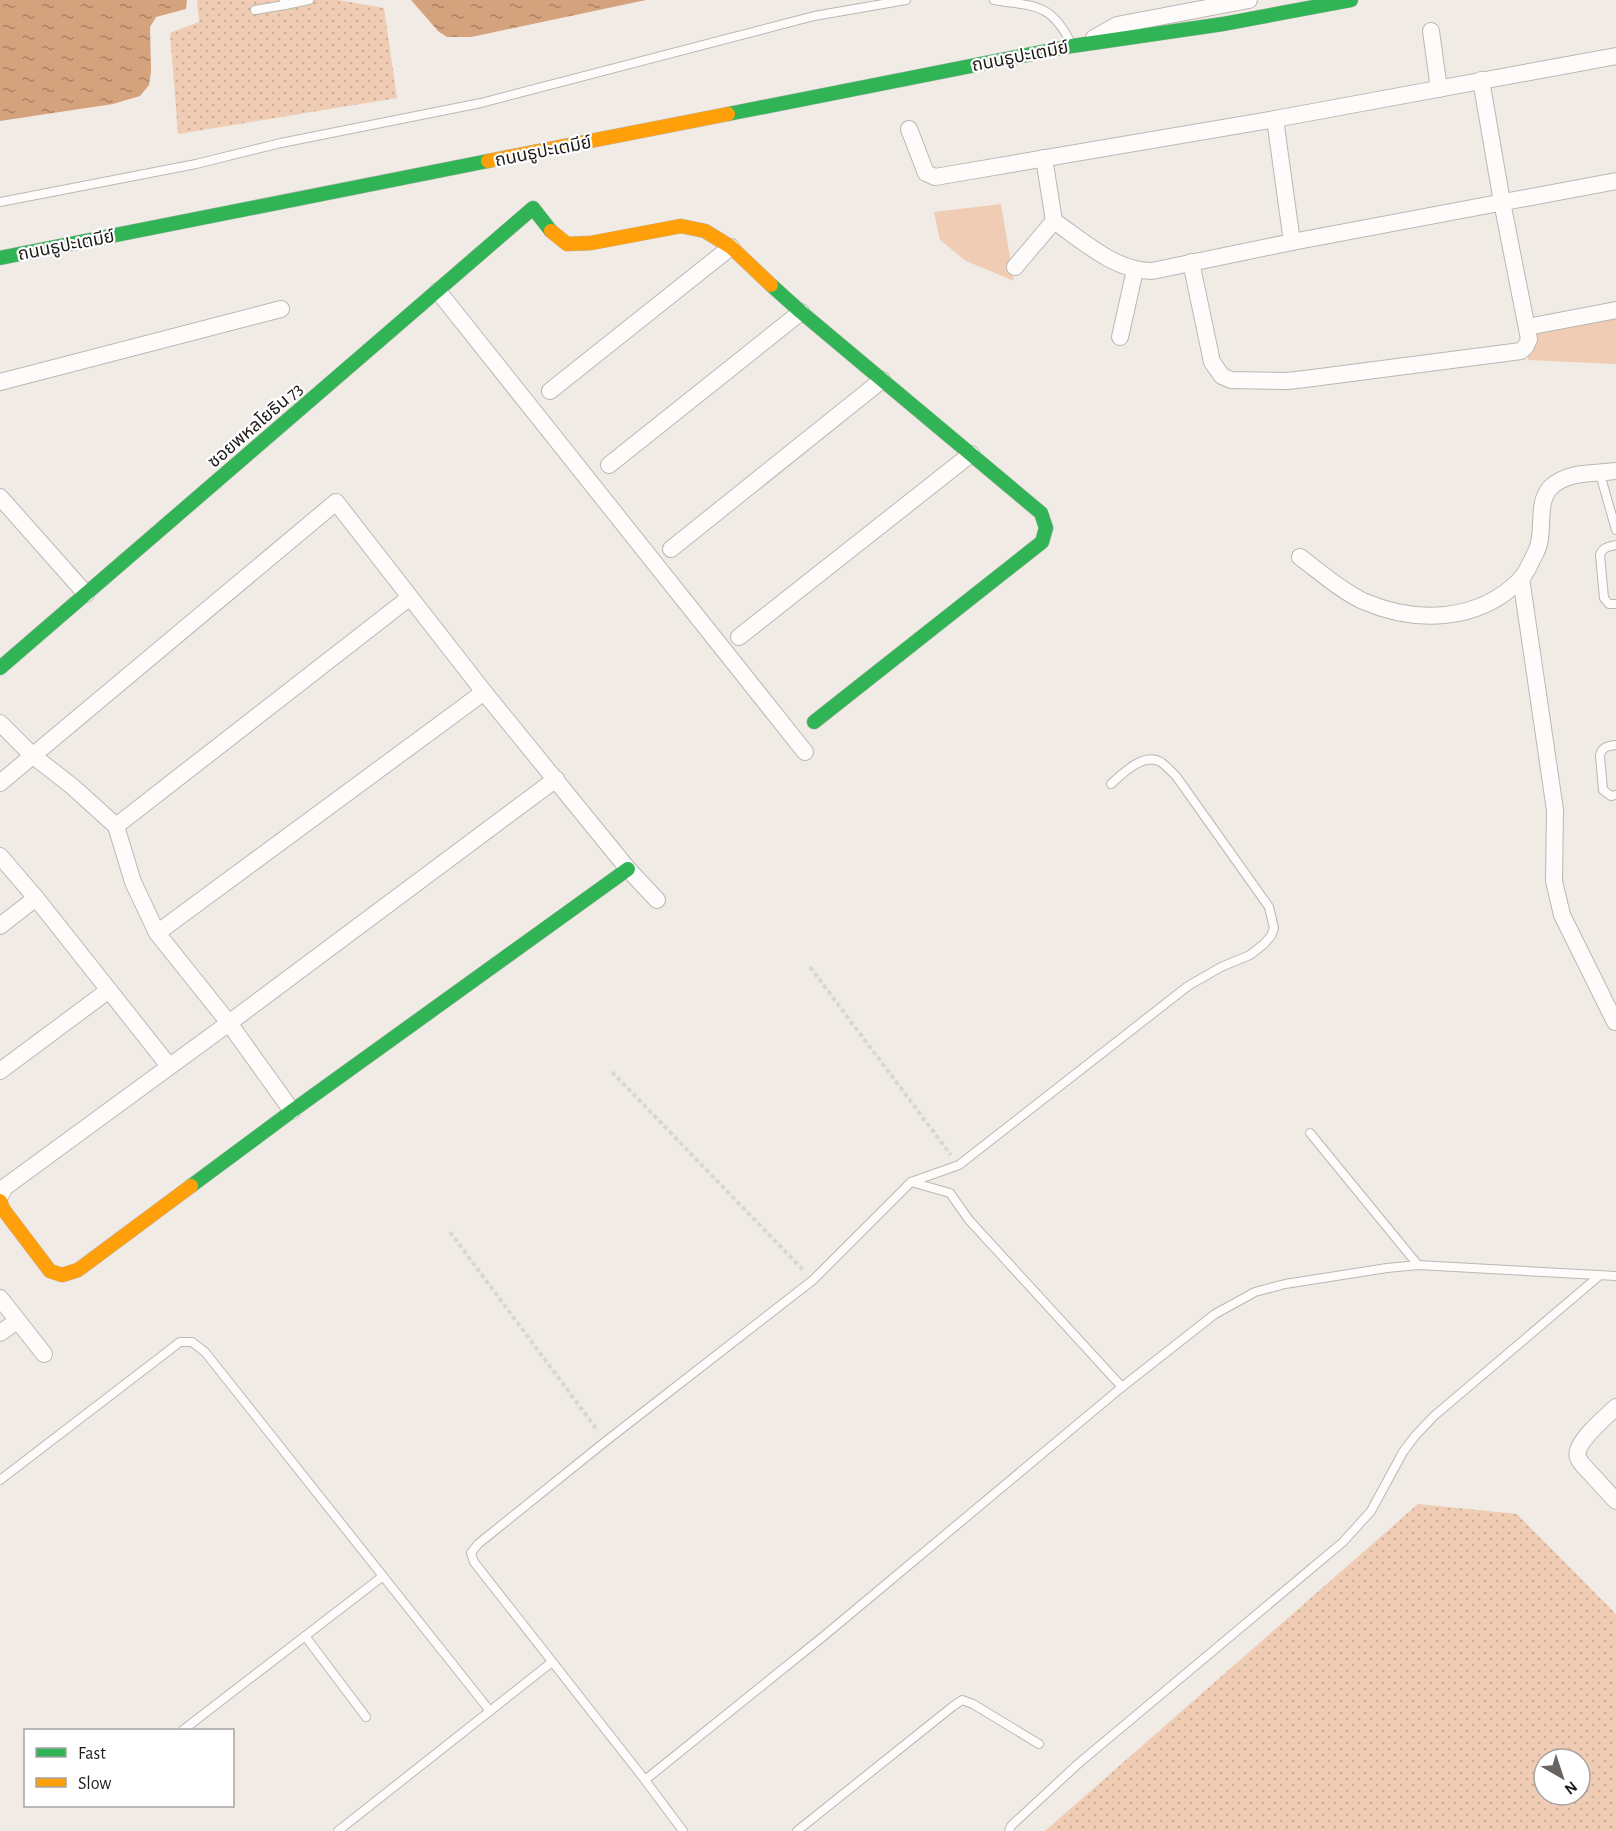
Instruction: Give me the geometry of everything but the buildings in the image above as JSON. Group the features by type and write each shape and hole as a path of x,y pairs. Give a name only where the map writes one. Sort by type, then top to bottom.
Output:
{"street":[{"name":"ถนนธูปะเตมีย์","path":"1079,45 1117,26 1179,11 1202,10 1249,0"},
{"name":"ถนนธูปะเตมีย์","path":"0,258 1079,45 1223,24 1351,0"},
{"path":"1431,31 1439,89"},
{"path":"909,129 926,173 935,177 1275,119 1616,56"},
{"path":"1191,262 1212,362 1222,376 1231,380 1287,381 1521,351 1529,339 1481,80"},
{"path":"1275,119 1292,242"},
{"path":"1044,158 1054,221 1111,260 1135,270 1152,271 1292,242 1616,182"},
{"name":"ซอยพหลโยธิน 73","path":"0,668 533,208 548,228 567,244 591,243 681,226 705,231 731,247"},
{"path":"1015,267 1054,221"},
{"path":"550,391 731,247 801,312 1041,513 1046,528 1042,542 814,722"},
{"path":"1120,337 1135,270"},
{"path":"438,291 805,753"},
{"path":"0,382 281,309"},
{"path":"1527,327 1616,310"},
{"path":"609,465 801,312"},
{"path":"671,549 882,380"},
{"path":"739,637 971,454"},
{"path":"1300,556 1343,590 1387,609 1432,616 1454,615 1474,610 1499,597 1521,578 1538,549 1544,498 1549,488 1559,481 1574,476 1608,472"},
{"path":"0,497 86,594"},
{"path":"0,783 336,502 484,692 628,869 657,900"},
{"path":"1521,578 1555,810 1554,881 1562,915 1615,1022"},
{"path":"116,826 409,598"},
{"path":"157,933 484,692"},
{"path":"0,723 32,755 73,787 116,826 133,882 157,933 229,1023 292,1111"},
{"path":"0,1196 5,1187 556,779"},
{"path":"0,856 169,1066"},
{"path":"0,1201 3,1209 50,1271 62,1275 78,1270 292,1111 628,869"},
{"path":"0,926 36,898"},
{"path":"0,1071 109,990"},
{"path":"0,1298 44,1354"},
{"path":"0,1333 17,1321"},
{"path":"1616,1407 1587,1436 1578,1450 1578,1457 1582,1464 1616,1501"}],"lane":[{"path":"255,10 309,0"},
{"path":"0,202 196,164 281,143 481,103 814,16 906,0"},
{"path":"994,0 1036,7 1048,12 1079,45"},
{"path":"1202,10 1220,0"},
{"path":"1608,472 1616,530"},
{"path":"1616,545 1605,547 1600,555 1604,598 1609,604 1616,604"},
{"path":"1616,745 1605,747 1600,752 1600,756 1603,790 1611,796 1616,795"},
{"path":"682,1831 645,1780 474,1562 471,1553 478,1544 606,1441 813,1280 910,1182 959,1165 1188,986 1221,967 1250,955 1271,936 1274,928 1269,907 1176,776 1161,762 1150,759 1136,764 1111,784"},
{"path":"1310,1133 1418,1265"},
{"path":"910,1182 950,1193 969,1220 1122,1387"},
{"path":"645,1780 825,1635 1122,1387 1215,1314 1255,1292 1285,1284 1418,1265 1616,1276"},
{"path":"1009,1831 1011,1826 1079,1763 1343,1542 1371,1511 1403,1452 1434,1416 1599,1276"},
{"path":"0,1480 180,1342 192,1342 205,1352 490,1711"},
{"path":"186,1729 383,1576"},
{"path":"305,1636 366,1717"},
{"path":"338,1831 552,1662"},
{"path":"797,1831 962,1700 973,1704 1039,1744"}],"path":[{"path":"810,967 959,1165"},
{"path":"612,1072 813,1280"},
{"path":"450,1232 606,1441"}],"shaded area":[{"path":"197,0 338,0 384,8 397,98 178,134 170,33 199,22"},
{"path":"1001,204 1014,281 966,261 940,240 934,212"},
{"path":"1616,310 1616,364 1528,360 1527,325"},
{"path":"1418,1504 1517,1514 1616,1614 1616,1831 1045,1831"}],"water":[{"path":"0,0 187,0 186,9 156,17 150,27 151,72 149,85 140,96 113,104 0,121"},
{"path":"411,0 646,0 471,37 447,37 438,31"}],"traffic: fast":[{"path":"728,114 1072,46 1223,24 1351,0"},
{"path":"0,258 488,161"},
{"path":"0,668 533,208 551,231"},
{"path":"771,285 1041,513 1046,528 1042,542 814,722"},
{"path":"191,1186 628,869"}],"traffic: slow":[{"path":"488,161 728,114"},
{"path":"551,231 567,244 591,243 681,226 705,231 731,247 771,285"},
{"path":"0,1201 3,1209 50,1271 62,1275 78,1270 191,1186"}]}
